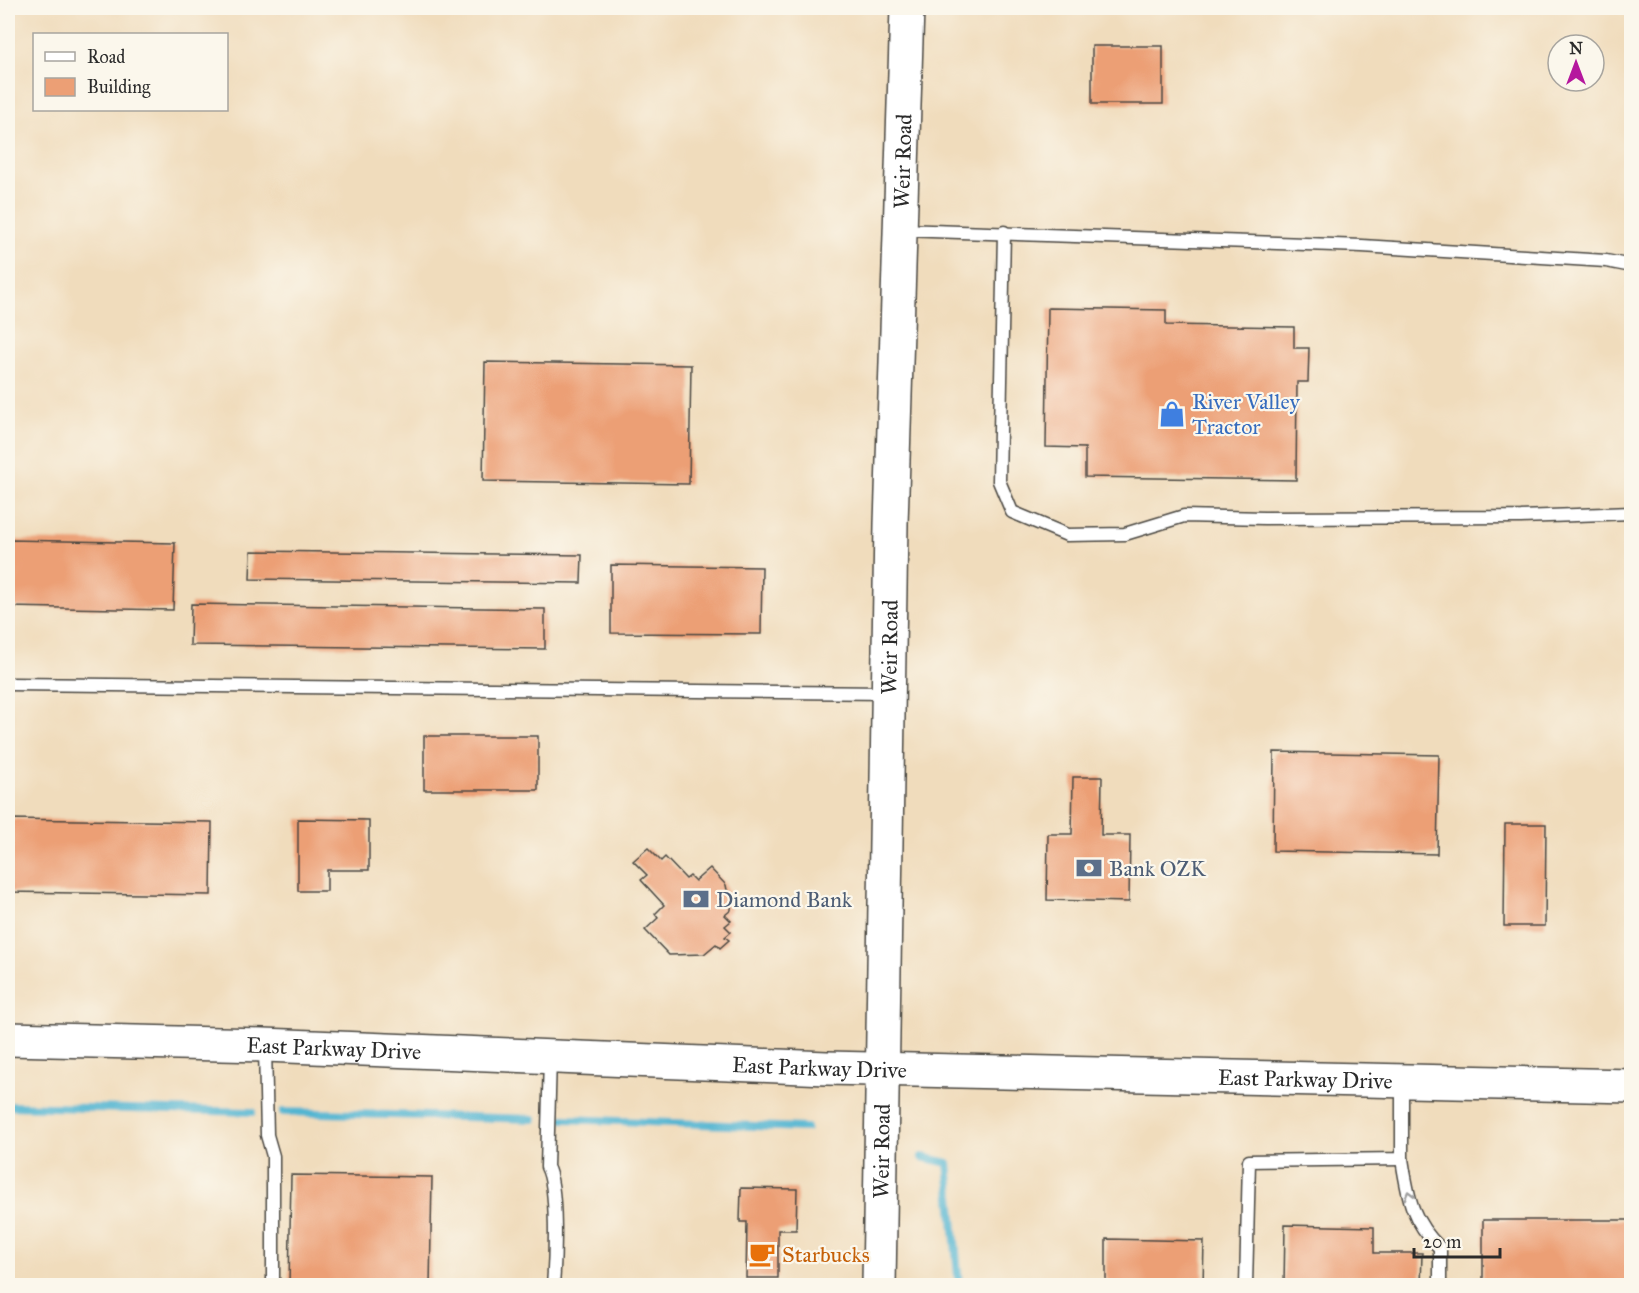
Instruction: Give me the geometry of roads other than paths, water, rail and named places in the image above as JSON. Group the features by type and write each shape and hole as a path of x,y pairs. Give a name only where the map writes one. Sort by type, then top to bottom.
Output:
{"main road":[{"name":"Weir Road","path":"879,1286 888,693 907,8"},
{"name":"East Parkway Drive","path":"8,1039 264,1045 882,1068 1632,1086"}],"lane":[{"path":"900,230 1362,246 1606,261 1632,266"},
{"path":"1004,232 999,481 1012,512 1067,535 1125,534 1184,516 1462,517 1632,513"},
{"path":"8,684 888,693"},
{"path":"264,1045 267,1135 273,1156 273,1286"},
{"path":"550,1056 547,1167 551,1175 553,1206 553,1286"},
{"path":"1402,1081 1402,1159 1408,1196 1422,1230 1440,1248 1440,1286"},
{"path":"1246,1286 1249,1161 1402,1159"}],"waterway":[{"path":"8,1106 252,1112"},
{"path":"283,1112 533,1119"},
{"path":"564,1119 806,1128"},
{"path":"922,1157 948,1163 959,1286"}],"place":[{"name":"River Valley Tractor","path":"1172,414"},
{"name":"Bank OZK","path":"1089,868"},
{"name":"Diamond Bank","path":"696,899"},
{"name":"Starbucks","path":"762,1254"}]}
